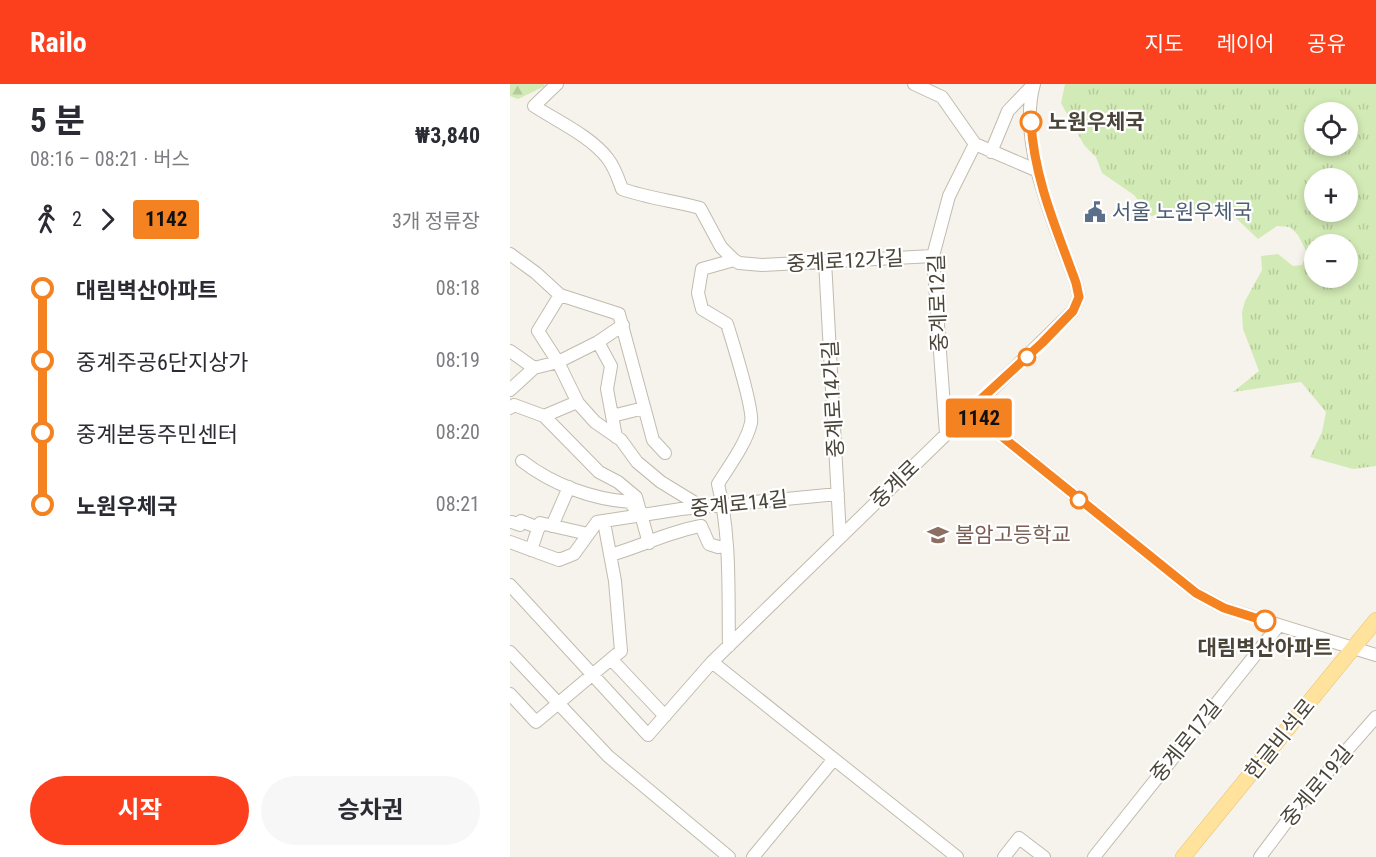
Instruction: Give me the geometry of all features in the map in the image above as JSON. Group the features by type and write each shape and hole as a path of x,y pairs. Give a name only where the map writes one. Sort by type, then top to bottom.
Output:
{"main road":[{"name":"한글비석로","path":"1183,857 1376,620"}],"street":[{"path":"557,84 534,106 593,144 607,157 622,189 638,195 671,200 700,208 721,247 734,260 702,269 698,293 702,309 727,324 736,351 752,421 718,484 727,546 729,646"},
{"path":"914,84 942,97 975,144 1038,171"},
{"name":"중계로","path":"992,152 1008,111 1034,84"},
{"name":"중계로","path":"593,676 648,735 712,662 1073,311 1079,297 1076,283 1042,191 1038,171 1032,135 1030,98 1034,84"},
{"name":"중계로12길","path":"946,434 933,256 948,196 975,144"},
{"path":"510,254 560,295 619,314 653,440 665,453"},
{"name":"중계로12가길","path":"734,260 739,263 757,265 933,256"},
{"name":"중계로14가길","path":"825,261 840,537"},
{"path":"560,295 538,332 558,362 577,402 595,422 616,437 637,462 699,508"},
{"path":"510,390 534,368 558,362 598,342 623,325"},
{"path":"598,342 611,366 607,388 616,437"},
{"path":"510,351 534,368"},
{"path":"544,416 577,402"},
{"path":"511,403 544,416 599,472 618,482 636,497 649,543"},
{"path":"612,416 644,408"},
{"path":"969,410 1196,593 1224,608 1376,655"},
{"path":"522,461 560,485 604,500 630,502 640,516"},
{"path":"552,526 569,487"},
{"name":"중계로14길","path":"600,522 699,508 838,494"},
{"path":"510,694 536,722 621,651 615,581 600,522 604,500"},
{"path":"512,522 520,525 521,521 539,528"},
{"path":"510,542 559,560 574,554 600,522"},
{"path":"531,550 540,523 588,534"},
{"path":"610,555 683,529 701,526 708,544 718,547 727,546"},
{"path":"510,585 593,676"},
{"name":"중계로17길","path":"1094,857 1279,625"},
{"path":"510,652 608,756 729,857"},
{"path":"611,659 664,716"},
{"path":"712,662 957,857"},
{"name":"중계로19길","path":"1260,857 1302,801 1376,717"},
{"path":"753,857 834,759"},
{"path":"1004,857 1019,838 1044,857"}],"green space":[{"path":"510,84 544,84 545,86 518,99 510,96"},
{"path":"1065,84 1376,84 1376,466 1353,469 1310,457 1322,432 1326,412 1301,382 1233,392 1259,371 1243,329 1242,312 1245,301 1262,270 1261,256 1278,254 1293,266 1302,265 1304,260 1304,288 1358,288 1358,234 1304,234 1304,247 1298,235 1290,227 1277,226 1258,239 1237,219 1215,207 1192,213 1151,216 1134,195 1102,173 1096,157 1084,145 1061,103"}],"bus line":[{"name":"1142","path":"1031,122 1042,191 1079,297 1073,311 1042,343 969,410 1196,593 1224,608 1265,621"}],"place":[{"name":"노원우체국","path":"1031,122"},
{"name":"서울 노원우체국","path":"1095,212"},
{"name":"불암고등학교","path":"938,535"},
{"name":"대림벽산아파트","path":"1265,621"}]}
